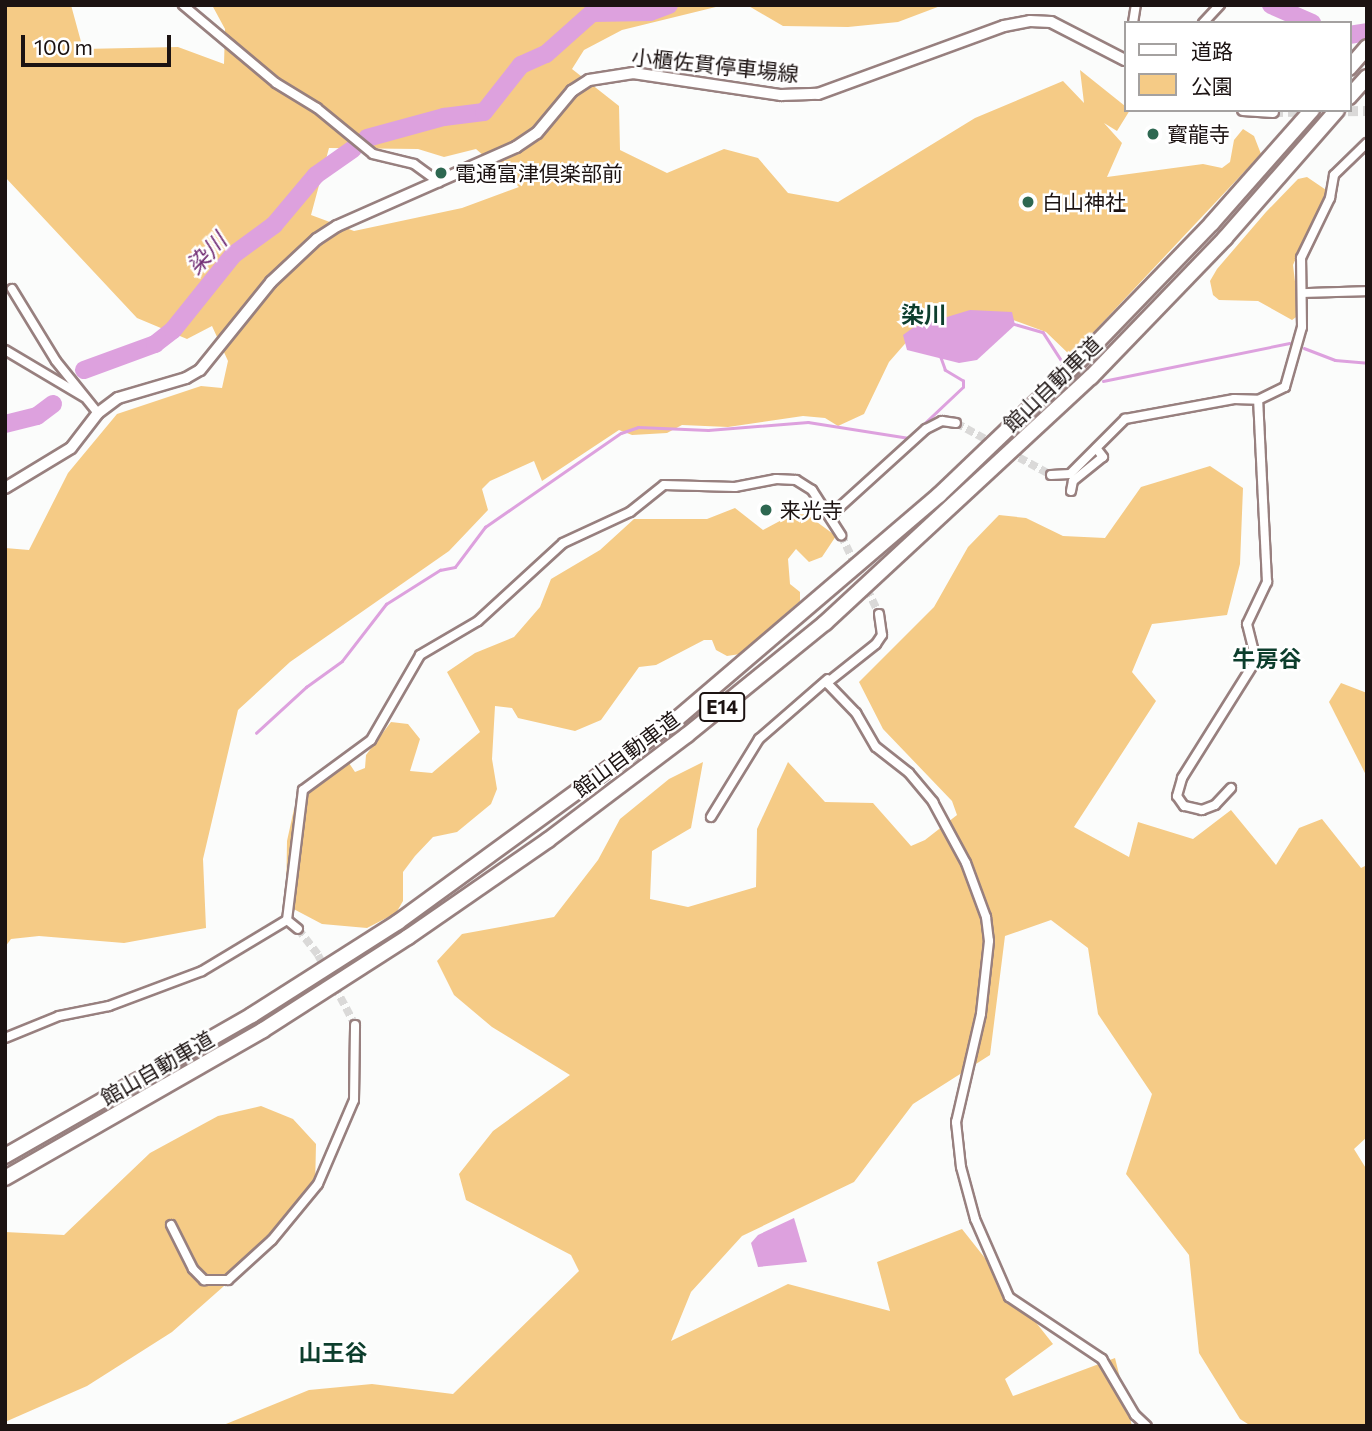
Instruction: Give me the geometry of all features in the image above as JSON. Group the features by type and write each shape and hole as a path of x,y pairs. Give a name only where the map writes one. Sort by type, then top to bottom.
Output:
{"highway":[{"path":"1351,95 1367,77"},
{"name":"館山自動車道","path":"5,1156 252,1015 387,929 537,825 678,718 939,495 1075,365 1310,112"},
{"name":"館山自動車道","path":"5,1178 251,1037 397,944 548,840 687,735 825,623 1091,377 1225,238 1335,112"}],"main road":[{"name":"小櫃佐貫停車場線","path":"5,488 71,448 98,413 118,398 186,378 200,370 271,282 317,239 337,226 516,147 537,133 572,91 589,80 633,73 781,95 818,94 1004,26 1030,21 1051,22 1124,59"}],"street":[{"path":"183,5 276,83 317,108 373,154 414,164 439,182"},
{"path":"1205,21 1220,5"},
{"path":"1051,475 1070,474 1125,419 1234,399 1258,400 1285,387 1302,327 1305,293 1301,258 1330,198 1334,175 1367,143"},
{"path":"12,289 98,413"},
{"path":"1305,293 1367,291"},
{"path":"5,350 85,397"},
{"path":"1231,788 1215,805 1202,810 1184,806 1177,796 1182,778 1256,660 1247,624 1268,582 1258,400"},
{"path":"831,516 926,429 942,421 956,424"},
{"path":"1071,491 1073,481 1102,457 1096,448"},
{"path":"287,920 303,790 371,740 420,654 478,621 563,543 630,512 664,485 680,482 734,487 796,480 822,500 841,535"},
{"path":"711,817 759,739 828,679 876,644 882,635 879,614"},
{"path":"828,679 876,747 909,773 933,802 966,863 986,917 989,941 981,1014 956,1122 961,1167 993,1266 1009,1297 1102,1359 1135,1415 1147,1426"},
{"path":"287,920 298,929"},
{"path":"5,1038 59,1016 109,1006 202,971 287,920"},
{"path":"171,1225 193,1269 204,1280 228,1280 272,1240 318,1184 354,1100 355,1025"}],"green space":[{"path":"5,5 71,5 83,49 178,47 224,64 225,29 212,5 724,5 622,30 584,50 572,69 619,106 620,150 667,173 724,149 758,158 788,193 838,202 975,118 1063,81 1084,103 1080,70 1124,105 1124,112 1129,112 1117,131 1104,123 1122,143 1107,177 1203,164 1222,168 1230,162 1234,140 1243,129 1254,136 1261,154 1071,356 1046,332 1002,316 910,338 889,362 864,414 838,426 825,418 803,416 728,427 682,425 667,433 632,435 619,430 542,481 534,461 490,481 482,489 488,510 449,551 290,662 238,710 203,859 206,928 124,943 39,936 11,939 5,947 5,548 29,550 68,473 117,414 201,386 222,388 228,361 212,326 187,339 137,318 5,177","holes":["329,148 418,149 444,157 476,149 519,187 462,208 354,231 311,215"]},
{"path":"747,5 943,5 898,22 848,27 783,26"},
{"path":"1307,177 1332,194 1312,222 1293,265 1299,315 1292,320 1258,301 1219,300 1213,295 1210,281 1217,269 1298,179"},
{"path":"1210,466 1243,488 1240,564 1227,615 1152,624 1132,672 1156,701 1074,827 1129,857 1138,822 1193,839 1231,810 1276,865 1299,828 1322,819 1361,868 1367,865 1367,1137 1354,1149 1367,1170 1367,1426 1251,1426 1240,1419 1199,1353 1189,1255 1126,1174 1152,1094 1098,1014 1088,948 1051,920 1005,936 990,1055 913,1104 854,1182 742,1236 691,1292 671,1341 788,1284 890,1311 877,1262 962,1229 1053,1344 1005,1379 1013,1396 1115,1358 1132,1426 221,1426 309,1390 372,1384 453,1394 579,1271 571,1255 466,1200 459,1174 493,1131 570,1075 492,1027 454,995 437,961 462,934 554,917 598,860 620,819 669,779 703,762 691,828 652,851 650,899 688,907 756,887 757,829 788,762 825,802 873,803 911,846 925,840 957,815 952,801 883,729 859,682 934,607 968,547 999,515 1026,518 1063,536 1105,538 1141,487"},
{"path":"735,508 763,530 791,515 806,514 836,536 822,557 809,562 796,549 788,559 790,584 800,592 800,601 740,654 727,656 716,650 712,640 704,640 656,665 639,667 601,720 575,731 518,718 512,708 495,706 492,759 497,789 491,804 457,832 433,837 415,856 403,872 403,901 396,913 367,928 322,924 286,905 287,841 294,809 322,776 349,763 355,772 365,768 366,755 391,722 408,724 420,739 410,771 432,773 480,732 447,672 475,653 514,637 540,607 551,579 600,550 634,519 707,519"},
{"path":"1341,683 1367,693 1367,777 1329,702"},
{"path":"261,1106 293,1119 316,1144 315,1190 276,1240 172,1332 87,1386 5,1422 5,1232 64,1235 150,1153 218,1116"}],"shaded area":[{"path":"970,310 1012,312 1015,325 977,360 959,363 907,350 903,335 914,327"},
{"path":"794,1218 807,1262 758,1267 751,1243 758,1235"}],"waterway":[{"name":"染川","path":"367,138 444,117 484,112 521,65 546,54 592,13 650,12 669,5"},
{"name":"染川","path":"1271,5 1307,21"},
{"name":"染川","path":"1351,35 1367,32"},
{"name":"染川","path":"84,370 155,344 173,330 233,255 274,225 316,175 353,149"},
{"path":"1011,323 1043,332 1065,366"},
{"path":"1103,381 1289,343"},
{"path":"1304,348 1335,360 1367,363"},
{"path":"256,733 306,687 342,661 386,604 440,570 455,567 485,527 621,433 638,427 708,430 808,422 909,438 963,387 963,381 945,370 940,356"},
{"name":"染川","path":"5,424 37,416 53,404"}],"tunnel":[{"path":"1351,111 1367,111"},
{"path":"956,423 1051,475"},
{"path":"841,535 879,614"},
{"path":"298,929 318,955 355,1025"}],"place":[{"name":"寳龍寺","path":"1153,134"},
{"name":"電通富津倶楽部前","path":"441,173"},
{"name":"白山神社","path":"1028,202"},
{"name":"来光寺","path":"766,510"}],"district":[{"name":"染川","path":"924,314"},
{"name":"牛房谷","path":"1267,658"},
{"name":"山王谷","path":"333,1352"}]}
